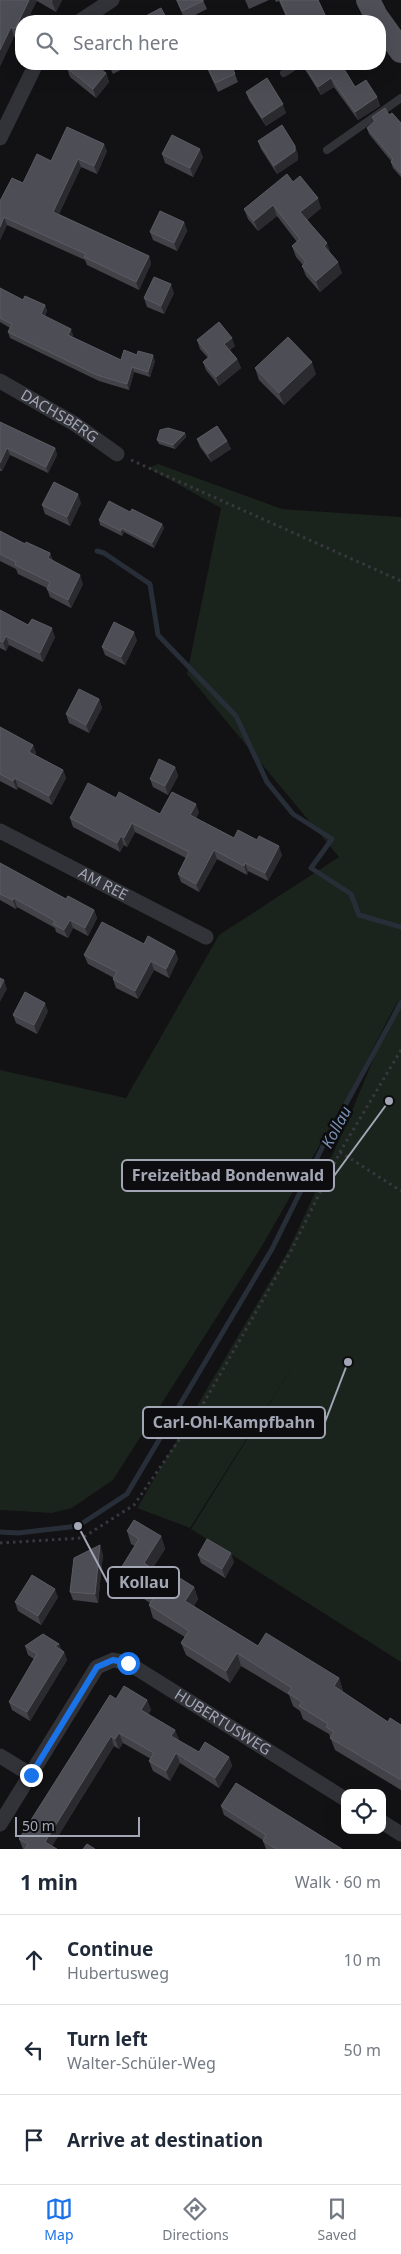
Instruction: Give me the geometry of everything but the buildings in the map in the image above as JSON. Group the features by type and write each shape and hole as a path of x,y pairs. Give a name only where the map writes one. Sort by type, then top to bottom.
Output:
{"main road":[{"path":"386,33 401,52"}],"street":[{"path":"89,15 112,0"},
{"path":"0,138 33,70"},
{"name":"DACHSBERG","path":"0,381 75,424 117,454"},
{"name":"AM REE","path":"0,831 206,937"},
{"name":"HUBERTUSWEG","path":"31,1775 97,1667 113,1660 128,1663 341,1796"},
{"path":"0,1756 31,1775 0,1824"},
{"path":"386,1825 401,1834"}],"lane":[{"path":"284,73 289,70"},
{"path":"327,150 401,98"}],"path":[{"path":"26,13 30,15"},
{"path":"117,454 401,581"},
{"path":"0,1543 82,1538 134,1504 214,1386 291,1251 340,1152 401,1050"},
{"path":"340,1152 401,1191"}],"shaded area":[{"path":"158,464 282,509 401,517 401,1662 191,1529 298,1358 190,1528 137,1508 289,1249 346,1125 398,1000 355,1083 262,1246 113,1480 72,1508 52,1513 0,1510 0,1070 126,1098 219,935 339,857 187,674 221,508 148,468"}],"waterway":[{"path":"97,551 104,553 150,584 158,635 236,716 267,782 293,814 332,839 311,868 351,894 359,915 401,927"},
{"name":"Kollau","path":"0,1532 18,1533 78,1526 127,1494 272,1249 324,1144 401,1003"}],"place":[{"name":"Freizeitbad Bondenwald","path":"389,1101"},
{"name":"Carl-Ohl-Kampfbahn","path":"348,1362"},
{"name":"Kollau","path":"78,1526"}],"route":[{"path":"31,1775 97,1667 113,1660 128,1663"}]}
